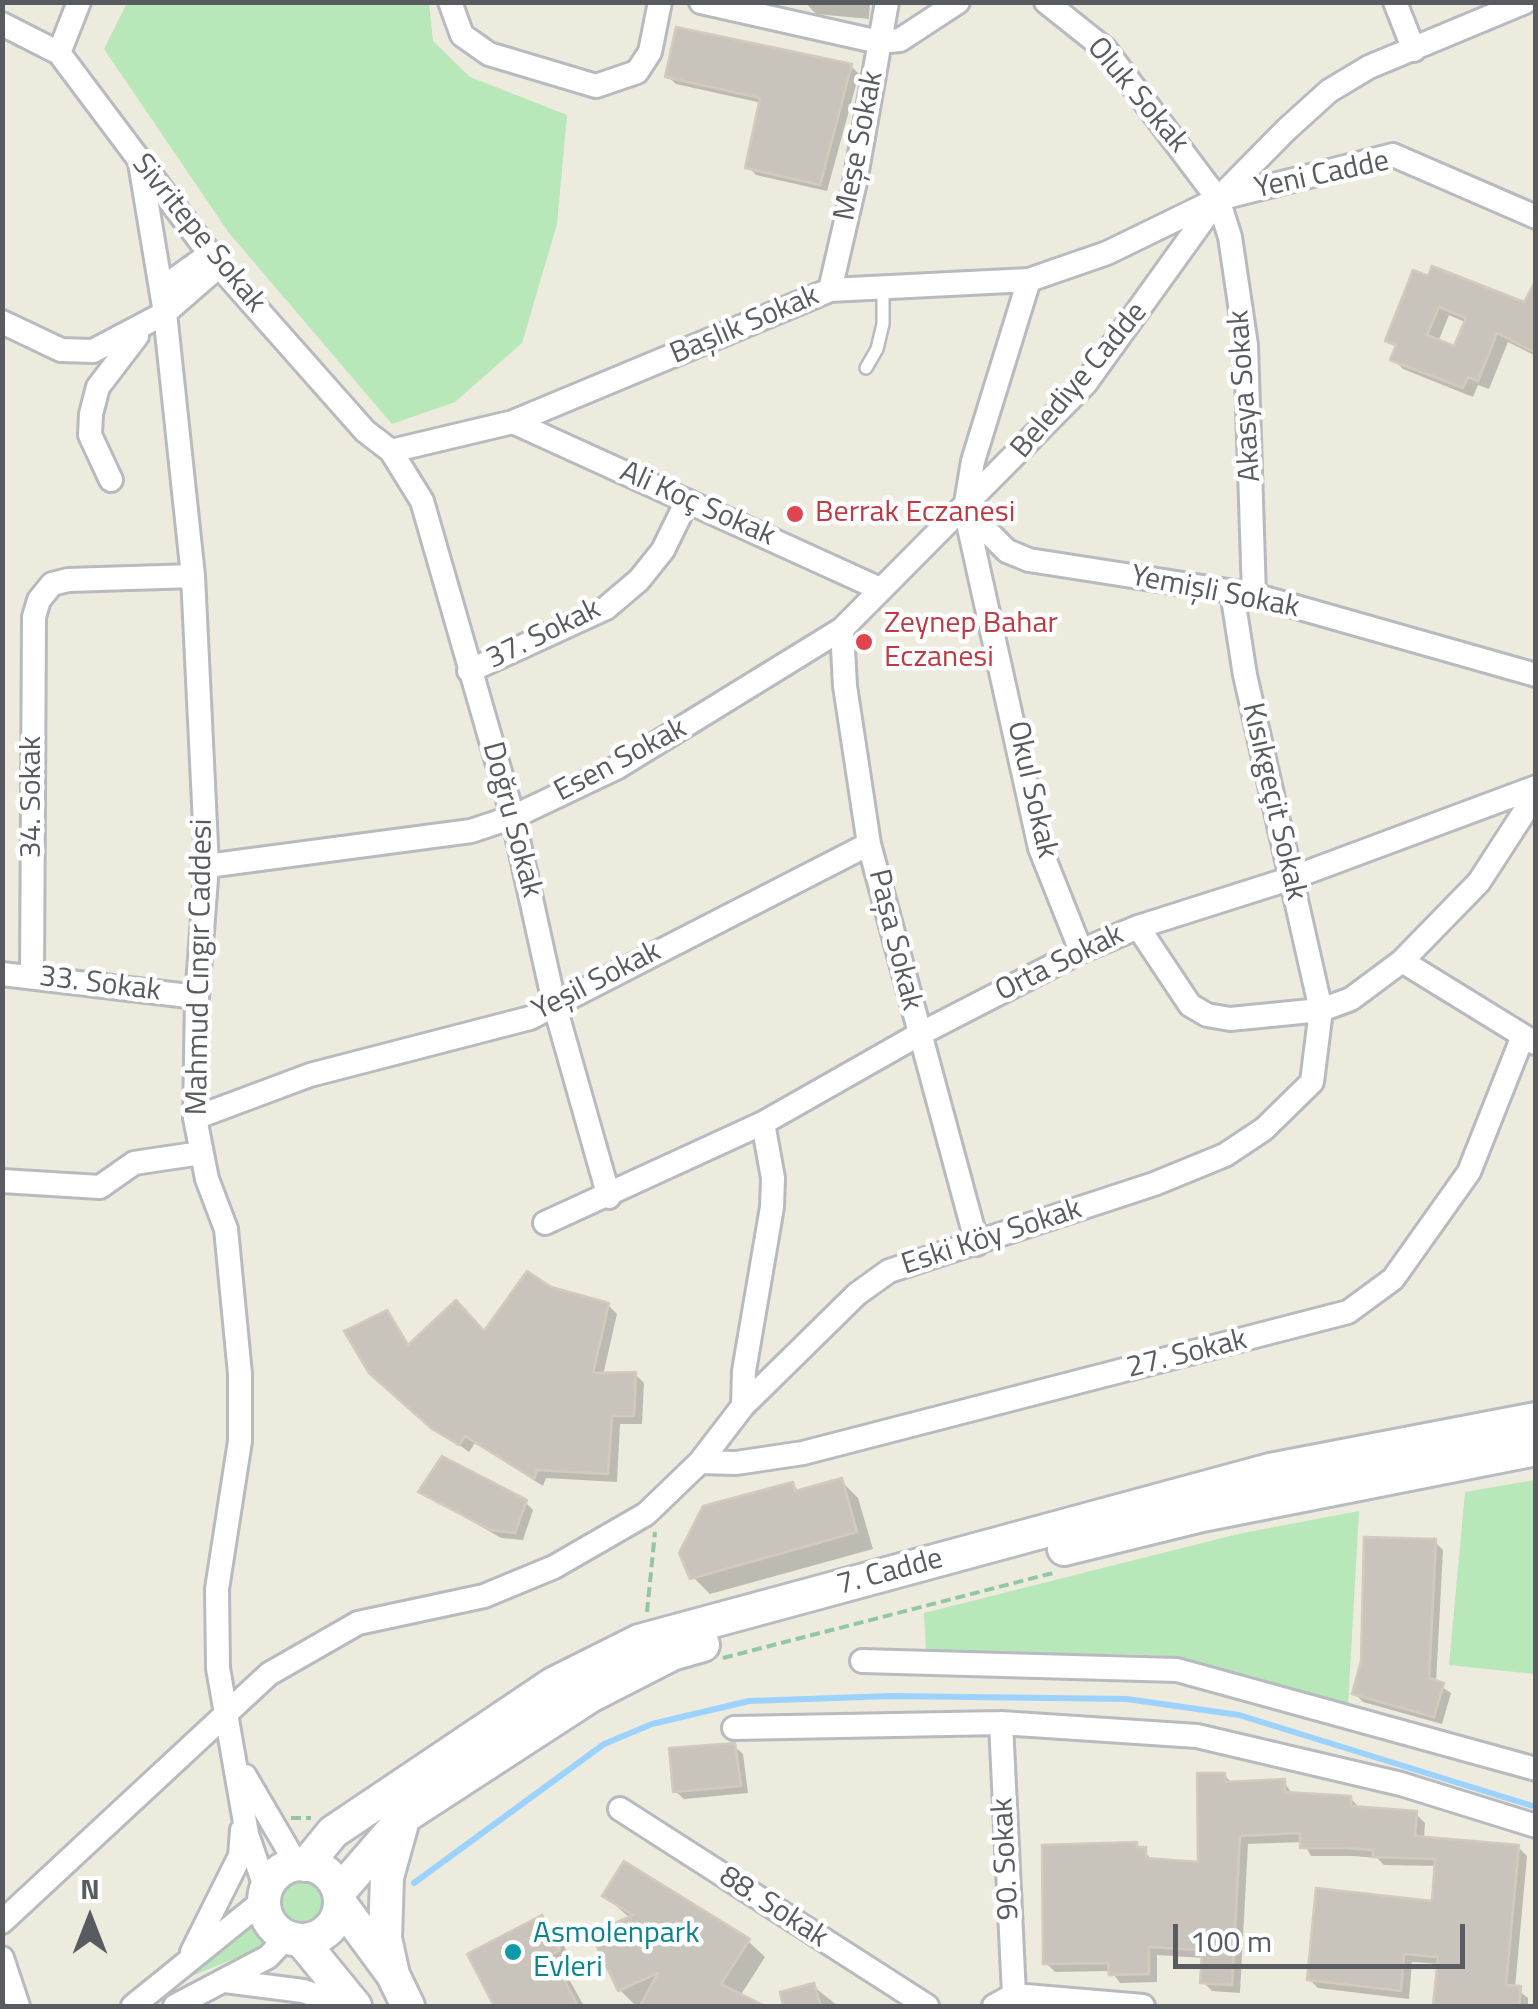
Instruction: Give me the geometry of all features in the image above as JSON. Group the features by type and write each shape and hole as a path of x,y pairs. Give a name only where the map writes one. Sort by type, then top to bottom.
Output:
{"main road":[{"name":"7. Cadde","path":"302,1865 333,1832 553,1684 639,1641 1270,1470 1536,1419"},
{"name":"7. Cadde","path":"340,1897 404,1817 590,1696 672,1654 1202,1515 1536,1449"},
{"path":"393,1975 384,1938 387,1877 404,1817"},
{"path":"355,2006 294,1938 270,1922 265,1895 278,1873 302,1865 327,1873 393,1975 408,2006"},
{"path":"294,1938 328,1930 340,1897"}],"street":[{"path":"58,53 78,2"},
{"path":"450,2 462,35 489,54 596,86 637,72 650,52 660,2"},
{"path":"701,2 880,42 900,40 958,2"},
{"name":"Meşe Sokak","path":"830,290 855,182 888,2"},
{"name":"Oluk Sokak","path":"1046,2 1105,49 1218,199"},
{"path":"1395,2 1414,50"},
{"path":"1218,199 1329,91 1368,67 1525,2"},
{"name":"Sivritepe Sokak","path":"2,24 58,53 215,260 365,432 390,451"},
{"name":"Yeni Cadde","path":"1218,199 1393,155 1536,217"},
{"name":"Mahmud Cıngır Caddesi","path":"140,164 161,289 157,318 193,576 206,866 197,997 196,1118 201,1153 226,1229 240,1374 240,1440 217,1589 218,1668 244,1817 265,1895"},
{"name":"Başlık Sokak","path":"390,451 514,422 830,290 1029,280 1107,253 1218,199"},
{"name":"Belediye Cadde","path":"880,588 966,509 1085,384 1218,199"},
{"name":"Akasya Sokak","path":"1218,199 1230,237 1246,345 1243,593"},
{"path":"161,289 215,260"},
{"path":"111,480 90,435 98,387 157,318 215,260"},
{"path":"966,509 973,461 1029,280"},
{"path":"2,322 61,350 76,352 113,343 157,318"},
{"name":"Ali Koç Sokak","path":"514,422 880,588"},
{"name":"Doğru Sokak","path":"390,451 422,500 513,816 554,1003 609,1198"},
{"name":"37. Sokak","path":"469,671 606,608 639,580 663,550 687,501"},
{"name":"Yemişli Sokak","path":"966,509 1007,551 1030,560 1243,593 1536,675"},
{"name":"Okul Sokak","path":"966,509 1040,848 1081,951"},
{"name":"34. Sokak","path":"32,977 34,617 40,600 52,584 68,580 193,576"},
{"name":"Esen Sokak","path":"206,866 471,831 513,816 618,767 842,630 880,588"},
{"name":"Kısıkgeçit Sokak","path":"1243,593 1244,675 1322,1010"},
{"name":"Paşa Sokak","path":"842,630 845,686 869,844 976,1244"},
{"path":"1138,927 1190,1005 1207,1015 1230,1019 1322,1010 1351,999 1402,961 1479,882 1536,790"},
{"name":"Orta Sokak","path":"546,1223 609,1198 763,1123 918,1035 1081,951 1138,927 1289,879 1536,790"},
{"name":"Yeşil Sokak","path":"196,1118 310,1075 530,1018 869,844"},
{"path":"1402,961 1529,1040"},
{"name":"33. Sokak","path":"2,974 197,997"},
{"name":"Eski Köy Sokak","path":"2,1922 269,1674 358,1623 484,1596 572,1558 658,1502 700,1462 743,1406 857,1294 889,1272 1154,1184 1224,1155 1264,1129 1312,1082 1322,1010"},
{"name":"27. Sokak","path":"700,1462 736,1463 803,1453 1348,1312 1394,1279 1468,1172 1529,1040"},
{"path":"743,1406 744,1371 772,1207 773,1178 763,1123"},
{"path":"2,1181 100,1186 134,1164 201,1153"},
{"path":"862,1661 1177,1670 1536,1769"},
{"path":"734,1728 1001,1723 1197,1736 1401,1784 1536,1826"},
{"name":"90. Sokak","path":"1001,1723 1004,2001"},
{"name":"Mahmud Cıngır Caddesi","path":"231,1735 249,1788 302,1865"},
{"name":"88. Sokak","path":"620,1809 927,2006"},
{"path":"188,1960 240,1856 244,1817"},
{"path":"132,2006 265,1895"},
{"path":"175,2006 268,1957 294,1938"},
{"path":"2,1958 18,2006"},
{"path":"225,1980 303,1991 347,2006"},
{"path":"1004,2001 1144,2006"}],"lane":[{"path":"866,368 884,324 884,288"}],"path":[{"path":"646,1612 658,1502"},
{"path":"711,1662 1052,1573"}],"green space":[{"path":"127,3 429,3 433,41 470,77 567,115 557,224 522,343 455,402 392,424 229,233 104,49"},
{"path":"1535,1480 1535,1674 1449,1665 1465,1492"},
{"path":"1359,1511 1348,1706 1157,1655 926,1651 924,1613 1238,1534"},
{"path":"302,1875 320,1883 328,1901 320,1919 302,1927 284,1919 276,1901 284,1883"},
{"path":"251,1919 270,1944 187,1978"}],"building":[{"path":"676,27 852,64 820,185 745,168 760,98 665,77"},
{"path":"1432,266 1524,302 1536,280 1536,353 1497,333 1478,381 1468,377 1463,388 1390,360 1396,345 1385,341 1413,270 1428,276","holes":["1439,307 1466,318 1454,346 1427,335"]},
{"path":"527,1271 551,1287 609,1303 593,1373 636,1372 634,1416 612,1416 608,1474 537,1470 534,1479 465,1436 459,1445 432,1429 369,1373 344,1331 387,1310 408,1345 456,1300 484,1331"},
{"path":"442,1456 527,1500 515,1533 491,1530 418,1492"},
{"path":"842,1478 857,1532 690,1579 679,1553 703,1506 793,1482 795,1491"},
{"path":"1364,1537 1436,1539 1429,1678 1444,1683 1434,1717 1352,1694 1361,1661"},
{"path":"735,1743 741,1786 673,1792 669,1748"},
{"path":"1197,1773 1225,1773 1225,1782 1285,1779 1285,1792 1351,1796 1351,1806 1417,1811 1415,1836 1519,1845 1506,1985 1521,1986 1519,2006 1433,2006 1438,1957 1404,1954 1401,1991 1307,1980 1316,1888 1432,1901 1435,1859 1373,1857 1373,1850 1300,1848 1300,1833 1240,1836 1232,1985 1200,1983 1202,1950 1149,1947 1149,1974 1109,1975 1108,1963 1043,1964 1042,1845 1137,1842 1137,1847 1146,1847 1146,1858 1198,1862"},
{"path":"624,1861 750,1939 721,1984 765,2006 640,2006 658,1973 618,1991 591,1934 633,1915 602,1896"},
{"path":"542,1915 560,1950 551,1955 578,2006 494,2006 467,1954"},
{"path":"814,1983 821,2006 783,2006 780,1992"}],"waterway":[{"path":"414,1883 604,1744 652,1724 749,1701 891,1696 1127,1699 1239,1715 1536,1807"}],"place":[{"name":"Berrak Eczanesi","path":"795,514"},
{"name":"Zeynep Bahar Eczanesi","path":"864,642"},
{"name":"Asmolenpark Evleri","path":"513,1952"}]}
